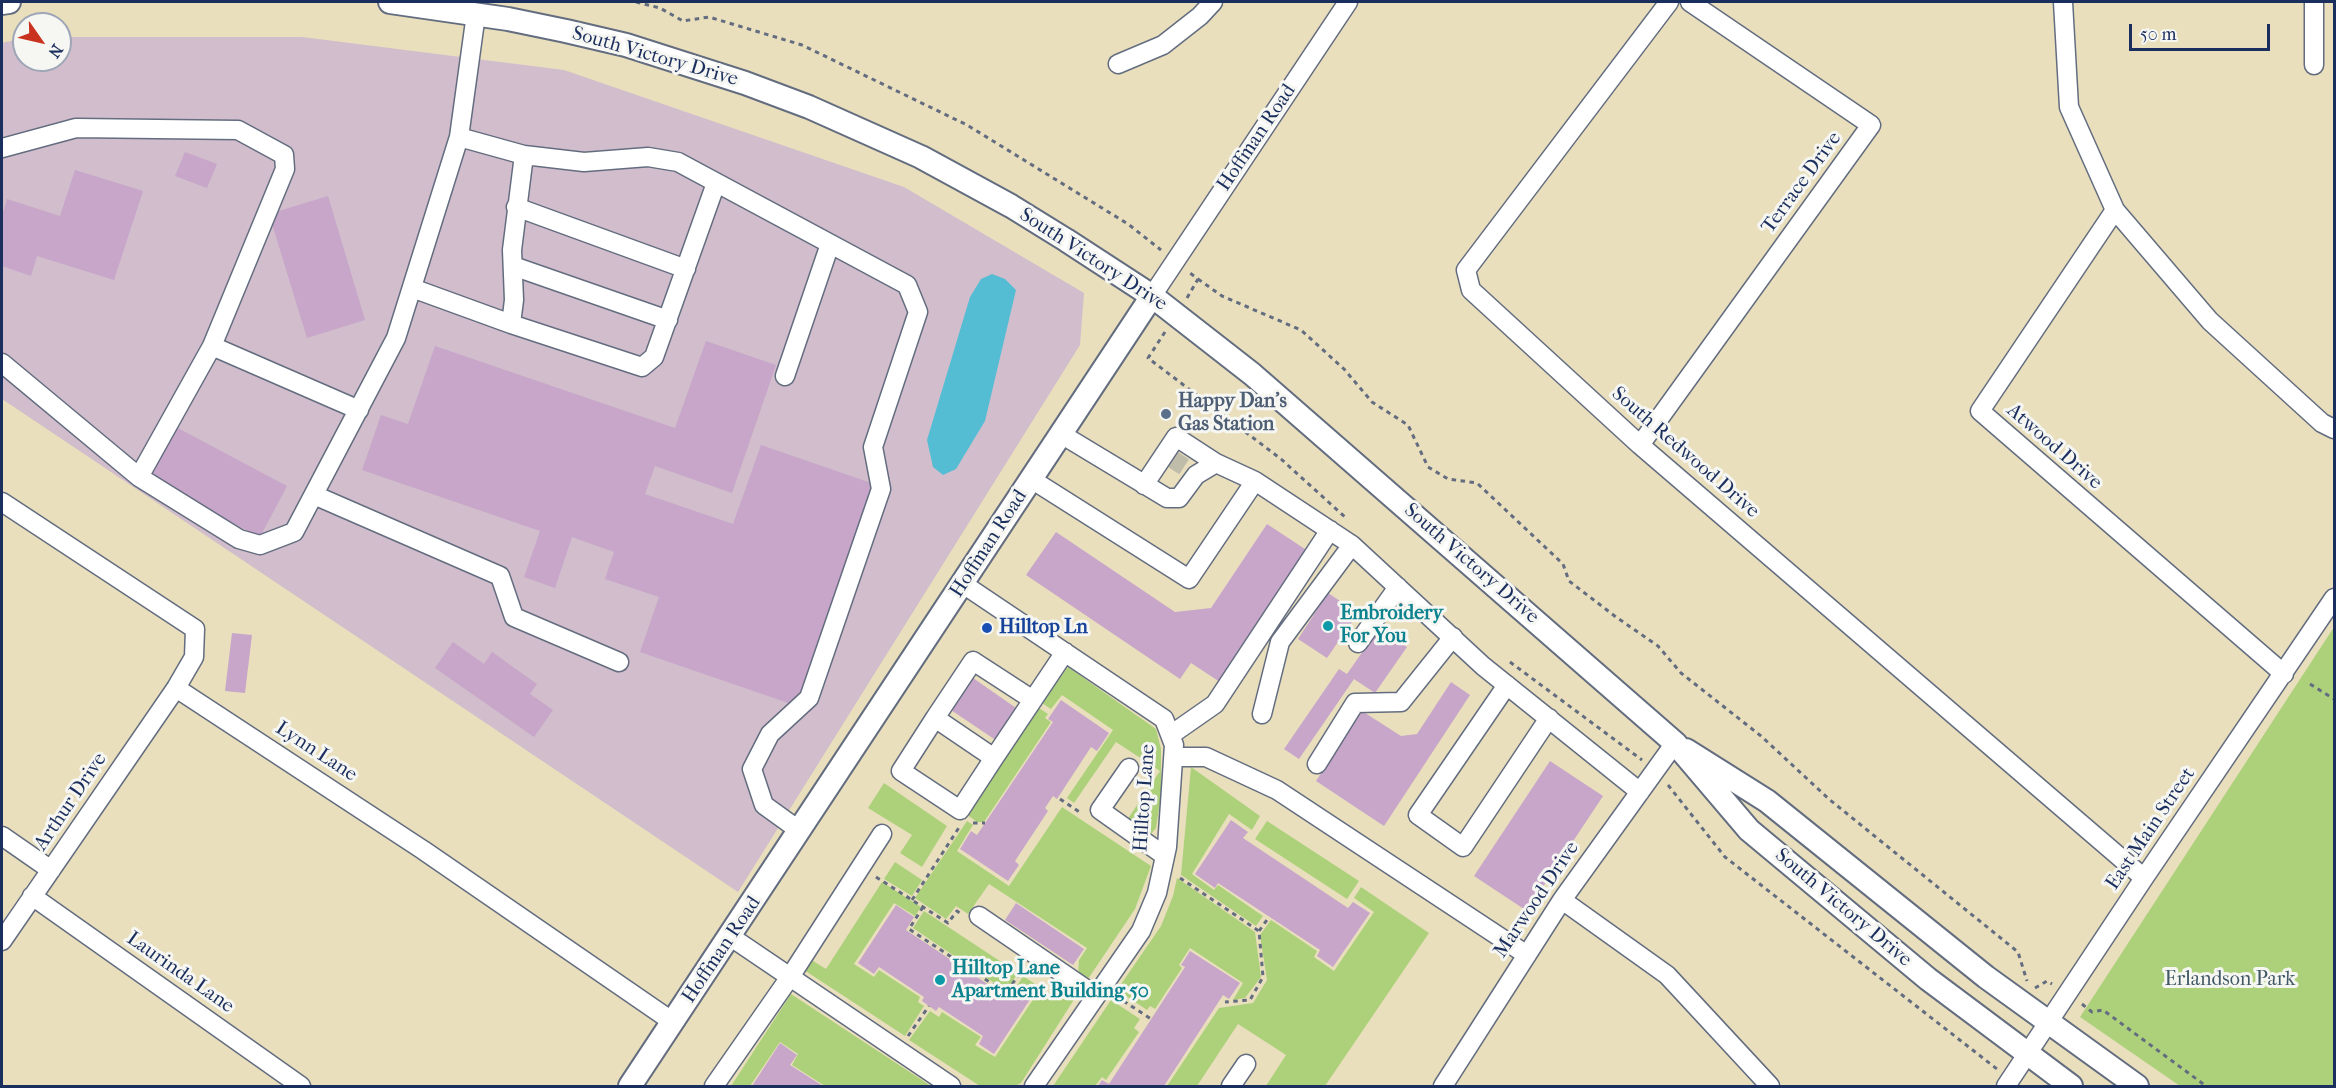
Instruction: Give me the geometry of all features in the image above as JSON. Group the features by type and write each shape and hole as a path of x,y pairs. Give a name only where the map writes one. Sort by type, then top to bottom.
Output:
{"main road":[{"path":"2,3 9,2"},
{"name":"South Victory Drive","path":"390,2 476,14 626,45 713,72 819,111 967,181 1066,240 1152,296 1277,395 1675,743 1767,801 1977,969 2049,1024 2137,1086"},
{"name":"Hoffman Road","path":"630,1086 731,937 1152,296"},
{"name":"South Victory Drive","path":"1675,743 1716,795 1749,830 1928,979 2071,1086"}],"street":[{"path":"1118,64 1162,45 1200,16 1213,2"},
{"name":"Hoffman Road","path":"1152,296 1348,2"},
{"name":"South Redwood Drive","path":"1669,2 1466,270 1471,290 1640,445 2144,878"},
{"name":"Terrace Drive","path":"1640,445 1871,125 1690,2"},
{"path":"2064,2 2069,107 2115,210 2210,321 2322,423 2334,429"},
{"path":"2314,2 2314,65"},
{"path":"2,363 139,477 239,539 260,545 294,532 396,338 459,137 476,14"},
{"path":"2,148 76,128 238,130 284,155 285,170 212,346 139,477"},
{"path":"459,137 524,155 584,162 648,157 678,162 907,285 918,312 873,447 881,489 809,699 770,735 752,769 764,805 800,831"},
{"path":"511,324 514,300 516,207 524,155"},
{"path":"412,288 511,324 642,367 654,357 716,183"},
{"path":"516,207 686,269"},
{"name":"Atwood Drive","path":"2115,210 1980,411 2284,674"},
{"path":"785,376 830,244"},
{"path":"513,266 668,320"},
{"path":"212,346 358,410"},
{"path":"1061,434 1167,498 1179,498 1191,471 1216,463"},
{"path":"1144,485 1167,456 1176,437 1216,463 1255,481 1352,545 1507,685 1640,792"},
{"path":"1031,479 1189,579 1255,481"},
{"path":"314,495 500,576 514,617 619,662"},
{"path":"2,502 195,629 194,657 176,688"},
{"path":"1172,734 1215,704 1330,530"},
{"path":"1262,714 1280,642 1352,545"},
{"name":"Hilltop Lane","path":"963,584 1164,719 1172,734 1174,757 1164,861 1157,893 1141,930 1034,1086"},
{"path":"1358,643 1398,587"},
{"name":"East Main Street","path":"2009,1083 2144,878 2334,598"},
{"path":"1317,764 1355,704 1401,702 1453,637"},
{"path":"1033,700 973,661 901,771 960,810 1065,652"},
{"path":"1507,685 1418,815 1463,847 1549,718"},
{"name":"Arthur Drive","path":"2,941 176,688"},
{"name":"Lynn Lane","path":"176,688 423,850 673,1022"},
{"path":"935,718 994,758"},
{"name":"Marwood Drive","path":"1443,1086 1562,900 1675,743"},
{"path":"1174,757 1206,758 1277,790 1527,955"},
{"path":"1129,768 1100,810 1164,861"},
{"path":"714,1086 790,977 882,834"},
{"path":"2,836 51,870"},
{"name":"Laurinda Lane","path":"32,896 301,1086"},
{"path":"1562,900 1667,975 1770,1086"},
{"path":"979,916 1034,954 1099,991"},
{"path":"731,937 951,1086"},
{"path":"1231,1086 1246,1064"}],"path":[{"path":"636,2 660,8 683,21 709,17 802,45 967,125 1128,224 1222,296 1301,330 1344,369 1372,402 1408,424 1428,467 1448,479 1477,483 1563,564 1569,581 1658,645 1681,674 1761,736 1830,800 2018,952 2030,991 2047,981 2092,1012 2103,1010 2206,1086"},
{"path":"1198,279 1148,358 1281,459 1352,523"},
{"path":"1503,656 1655,770 1725,857 2009,1083"},
{"path":"2310,684 2334,699"},
{"path":"912,900 966,818 974,824 985,823"},
{"path":"1164,861 1259,931"},
{"path":"860,867 948,923 957,911 963,916 979,916"},
{"path":"923,907 909,929 1006,993 1034,954"},
{"path":"1225,1002 1250,1000 1263,977 1259,931 1269,916"},
{"path":"1099,991 1151,1019"},
{"path":"898,1051 930,1006"}],"shaded area":[{"path":"72,37 302,37 564,70 904,187 1084,293 1080,345 738,892 2,399 2,43 12,41 12,72 72,72"}],"green space":[{"name":"Erlandson Park","path":"2334,627 2334,1086 2180,1086 2080,1017"},
{"path":"1068,667 1156,729 1161,749 1161,795 1156,828 1151,834 1145,833 1127,820 1160,771 1116,742 1074,803 1067,798 1113,730 1062,695 1051,709 1042,703"},
{"path":"1039,708 1048,714 1045,718 1051,722 984,822 977,822 966,814"},
{"path":"1191,767 1260,816 1252,830 1229,814 1192,874 1214,890 1218,885 1263,916 1256,926 1181,875"},
{"path":"884,783 947,826 922,867 900,853 912,835 868,808"},
{"path":"1062,807 1151,866 1135,909 1088,979 1083,980 1078,976 1079,960 1087,948 989,884 968,914 956,906 946,919 915,898 967,821 973,825 957,851 1009,886"},
{"path":"1267,821 1359,881 1347,899 1255,839"},
{"path":"895,862 922,880 912,896 884,879"},
{"path":"1177,878 1255,932 1261,977 1245,998 1233,1000 1243,983 1190,948 1179,965 1182,968 1155,1009 1150,1006 1147,1010 1117,990 1161,926 1173,896"},
{"path":"882,882 921,907 915,916 894,903 854,964 874,977 879,970 920,997 918,1002 924,1006 905,1036 804,970 810,959 826,969"},
{"path":"1361,887 1429,933 1325,1086 1266,1086 1286,1055 1238,1024 1197,1086 1167,1086 1219,1008 1253,1003 1267,980 1260,935 1271,920 1317,951 1314,957 1334,971 1374,912 1354,898"},
{"path":"924,911 1018,973 1006,991 913,928"},
{"path":"1023,976 1061,1001 1067,992 1075,998 1021,1083 1015,1086 980,1086 909,1040 930,1011 939,1017 942,1012 981,1037 975,1045 995,1057 1034,998 1017,986"},
{"path":"791,994 931,1086 825,1086 792,1065 798,1054 780,1042 750,1086 731,1086"},
{"path":"1111,1000 1140,1019 1134,1028 1139,1032 1106,1080 1102,1077 1095,1086 1053,1086"}],"water":[{"path":"992,274 1005,279 1016,290 985,421 956,469 943,475 933,467 927,440 970,297 981,279"}],"building":[{"path":"185,152 217,164 207,188 175,176"},
{"path":"75,170 143,191 114,280 37,256 31,276 2,266 2,216 7,199 60,216"},
{"path":"328,196 365,320 307,338 269,214"},
{"path":"706,341 776,365 732,493 655,466 645,494 733,524 761,445 874,484 797,706 640,652 659,597 605,579 614,552 572,537 555,588 524,577 540,531 362,470 381,415 408,424 435,346 675,428"},
{"path":"174,426 287,486 260,537 147,478"},
{"path":"1267,524 1308,551 1220,682 1191,663 1180,679 1026,575 1056,532 1175,612 1211,608"},
{"name":"Embroidery For You","path":"1328,593 1358,613 1327,658 1298,639"},
{"path":"1379,628 1407,647 1375,693 1354,679 1299,759 1284,749 1339,669 1347,674"},
{"path":"232,633 252,635 245,693 225,691"},
{"path":"453,642 484,664 492,652 537,684 530,694 553,710 534,737 435,668"},
{"path":"973,678 1019,710 997,741 951,710"},
{"path":"1451,682 1470,695 1384,826 1316,781 1362,711 1401,736 1417,734"},
{"path":"1061,700 1109,733 1097,751 1091,747 1057,799 1053,796 1045,808 1048,811 1015,861 1019,865 1008,881 960,849 971,831 977,835 1053,722 1048,719"},
{"path":"1550,761 1603,796 1527,911 1474,876"},
{"path":"1231,820 1248,832 1243,838 1348,908 1353,902 1370,913 1333,967 1317,956 1320,950 1218,883 1215,888 1195,874"},
{"path":"1016,903 1084,949 1073,965 1005,920"},
{"name":"Hilltop Lane Apartment Building 50","path":"896,905 914,917 906,930 1007,997 1014,986 1031,998 994,1054 979,1044 983,1036 939,1007 936,1011 922,1001 924,997 879,967 874,974 858,963"},
{"path":"1190,951 1240,983 1229,999 1223,995 1164,1086 1098,1086 1102,1080 1109,1084 1185,967 1181,965"},
{"path":"780,1043 797,1055 790,1065 823,1086 752,1086"}],"tunnel":[{"path":"1169,457 1186,468"}],"place":[{"name":"Happy Dan's Gas Station","path":"1166,414"},
{"name":"Embroidery For You","path":"1328,626"},
{"name":"Hilltop Ln","path":"987,628"},
{"name":"Hilltop Lane Apartment Building 50","path":"940,980"}]}
